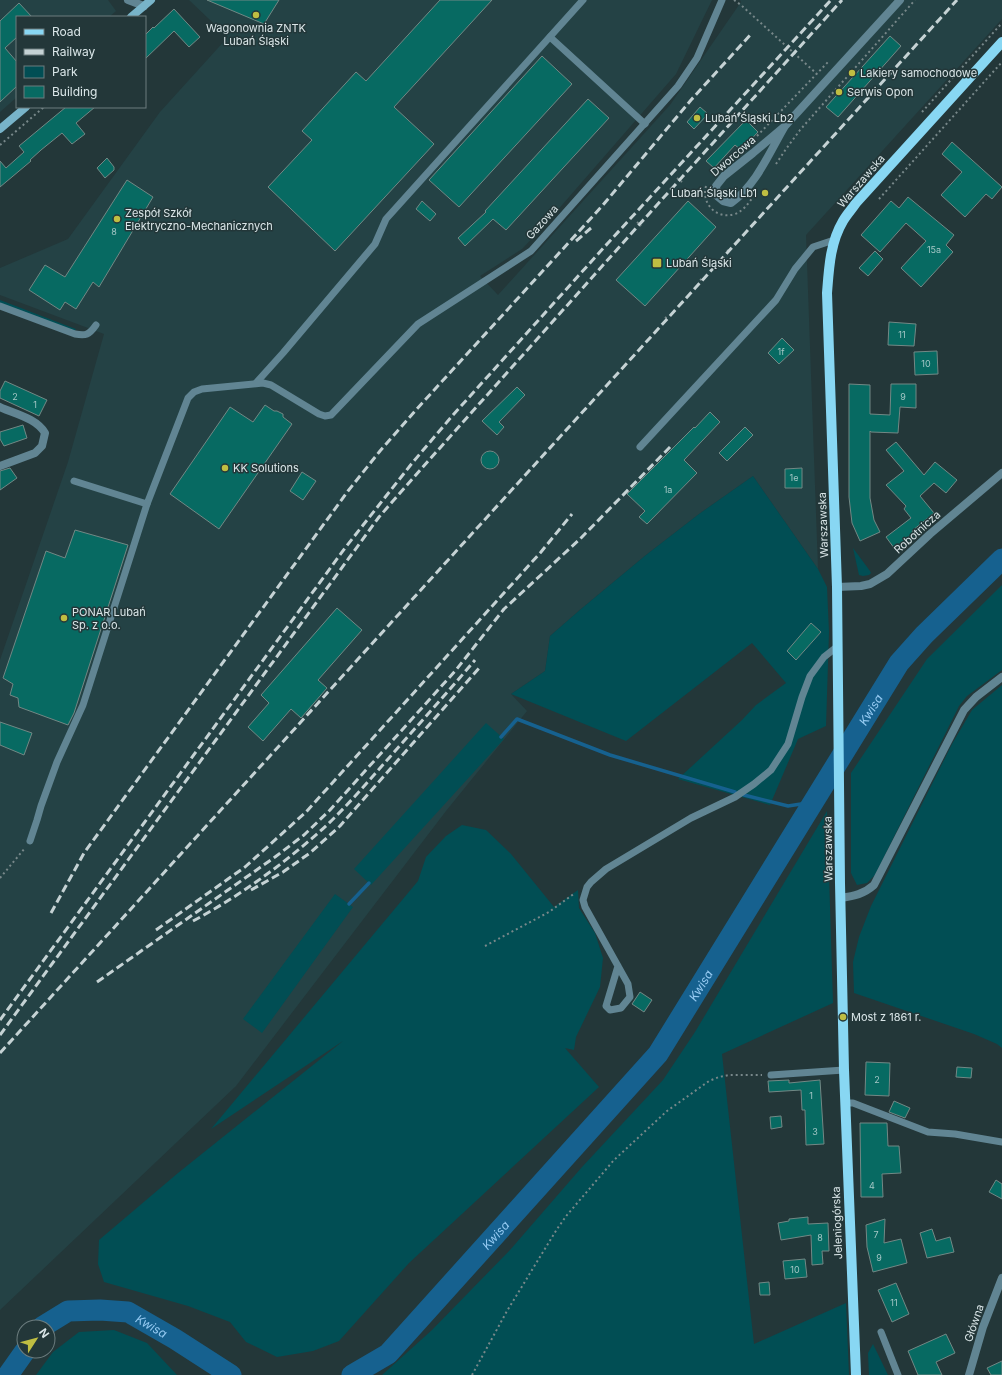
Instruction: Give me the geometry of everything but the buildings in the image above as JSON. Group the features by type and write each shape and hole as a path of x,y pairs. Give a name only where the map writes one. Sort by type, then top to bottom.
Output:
{"main road":[{"path":"132,16 151,0"},
{"name":"Warszawska","path":"844,1070 840,883 837,587 827,293 830,257 834,240 843,220 856,203 1002,42"},
{"path":"0,129 25,108"},
{"name":"Jeleniogórska","path":"844,1070 856,1375"}],"street":[{"path":"128,0 144,6"},
{"name":"Dworcowa","path":"785,126 757,176 742,195 731,203 723,201 717,196 716,186 724,176 785,126 900,0"},
{"path":"0,407 35,422 45,433 42,446 35,453 0,466"},
{"name":"Robotnicza","path":"837,587 870,584 887,574 930,534 1002,473"},
{"path":"841,898 859,895 874,885 964,710 976,697 1002,677"},
{"name":"Główna","path":"969,1375 983,1327 1002,1278"}],"lane":[{"path":"30,841 57,762 83,705 147,504 191,394 202,389 256,383 375,244 386,219 583,0"},
{"name":"Gazowa","path":"256,383 271,385 319,414 325,416 331,415 418,324 531,251 678,86 697,58 722,0"},
{"path":"550,38 645,124"},
{"path":"640,447 776,300 795,269 813,247 834,240"},
{"path":"0,306 74,334 85,335 92,331 96,325"},
{"path":"74,481 147,504"},
{"path":"618,966 606,1006 610,1010 621,1008 630,997 628,984 618,966 585,907 583,900 584,894 591,882 620,860 691,818 735,797 766,774 776,764 788,744 810,676 824,657 838,650"},
{"path":"771,1075 844,1070"},
{"path":"845,1103 853,1103 928,1132 954,1134 1002,1142"},
{"path":"881,1332 898,1375"}],"path":[{"path":"734,0 817,74"},
{"path":"918,117 1002,23"},
{"path":"879,199 1002,62"},
{"path":"0,145 43,108"},
{"path":"859,181 873,166"},
{"path":"677,178 682,182"},
{"path":"637,222 641,226"},
{"path":"727,250 730,253"},
{"path":"700,279 704,282"},
{"path":"665,317 669,320"},
{"path":"0,878 30,841"},
{"path":"485,946 549,912 591,882"},
{"path":"472,1375 507,1311 557,1229 567,1215 614,1160 667,1111 709,1081 729,1075 771,1075"}],"shaded area":[{"path":"0,0 108,0 116,11 110,16 16,16 16,98 0,112"},
{"path":"189,0 712,0 676,74 522,249 480,276 498,295 670,105 741,2 740,0 1002,0 1002,19 806,235 818,569 753,476 699,514 646,555 550,636 545,671 511,694 527,711 446,811 236,1086 0,1310 0,660 68,462 104,334 0,295 0,268 68,239 160,112 228,37"}],"green space":[{"path":"0,300 76,329 74,331 0,303"},
{"path":"753,476 818,569 827,587 829,632 826,726 798,739 770,805 678,779 742,720 756,705 786,683 752,643 626,741 511,694 545,671 550,636 646,555 699,514","holes":["811,624 821,632 796,660 787,651"]},
{"path":"853,548 870,571 871,573 869,575 859,575"},
{"path":"1002,585 1002,670 967,696 959,706 875,875 867,883 857,885 851,873 851,773 927,659"},
{"path":"1002,685 1002,1048 997,1044 974,1034 854,993 853,962 859,937 871,906 952,744 972,710"},
{"path":"486,723 504,739 371,885 354,869"},
{"path":"827,811 833,1003 722,1054 754,1344 846,1303 849,1375 382,1375 432,1330 510,1250 582,1167 663,1080 695,1032"},
{"path":"462,825 486,830 511,854 554,907 578,890 579,908 595,933 603,958 600,987 576,1037 574,1050 565,1048 599,1087 409,1263 339,1341 313,1351 277,1357 246,1342 230,1322 188,1306 104,1282 98,1264 99,1240 178,1173 343,1041 211,1129 418,881 426,857 446,836"},
{"path":"335,894 353,907 262,1033 243,1019"},
{"path":"114,1330 147,1343 177,1375 36,1375 48,1359 56,1359 56,1350 79,1332"},
{"path":"873,1344 888,1375 869,1375 868,1353"}],"waterway":[{"name":"Kwisa","path":"352,1375 388,1354 658,1054 899,663 924,635 1002,559"},
{"path":"501,737 517,719 610,755 735,792"},
{"path":"744,795 788,806 814,802"},
{"path":"349,904 369,883"},
{"name":"Kwisa","path":"55,1319 68,1311 100,1310 128,1312 175,1339 231,1375"},
{"name":"Kwisa","path":"8,1375 19,1359"}],"railway":[{"path":"0,1020 345,548 413,462 453,415 608,243 831,0"},
{"path":"0,1035 379,517 842,0"},
{"path":"0,1053 957,0"},
{"path":"51,913 84,853 348,491 415,411 603,205 691,100 752,33"},
{"path":"576,241 591,228"},
{"path":"97,982 304,835 330,810 456,670 504,609 580,539 671,446"},
{"path":"156,930 245,867 306,812 541,552 572,514"},
{"path":"193,921 253,884 282,863 321,831 361,790 475,660"},
{"path":"251,890 283,872 310,853 340,826 480,667"}],"place":[{"name":"Wagonownia ZNTK Lubań Śląski","path":"256,15"},
{"name":"Lakiery samochodowe","path":"852,73"},
{"name":"Serwis Opon","path":"839,92"},
{"name":"Lubań Śląski Lb2","path":"697,118"},
{"name":"Lubań Śląski Lb1","path":"765,193"},
{"name":"Zespół Szkół Elektryczno-Mechanicznych","path":"117,219"},
{"name":"Lubań Śląski","path":"657,263"},
{"name":"KK Solutions","path":"225,468"},
{"name":"PONAR Lubań Sp. z o.o.","path":"64,618"},
{"name":"Most z 1861 r.","path":"843,1017"}]}
